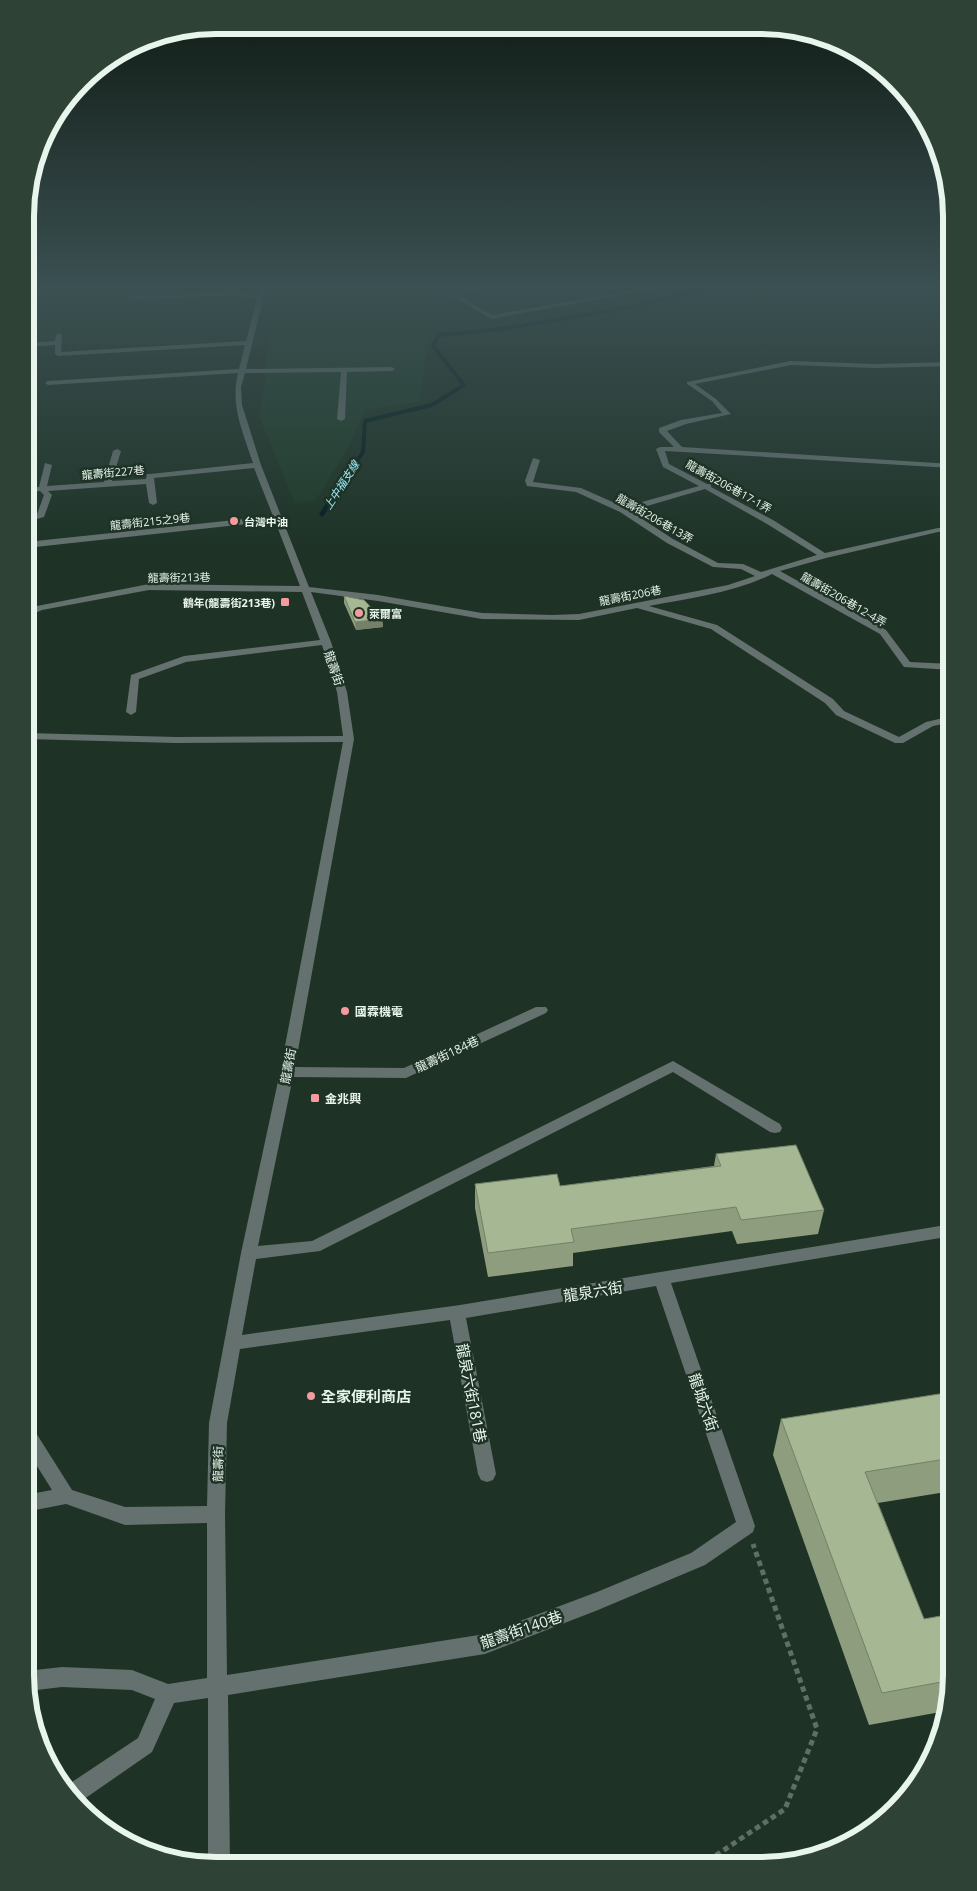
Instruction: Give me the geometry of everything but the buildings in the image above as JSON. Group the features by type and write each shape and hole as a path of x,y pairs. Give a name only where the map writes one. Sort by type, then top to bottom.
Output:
{"street":[{"path":"48,383 173,375"},
{"name":"龍壽街","path":"220,1857 216,1514 218,1423 249,1253 288,1072 349,739 342,692 326,642 257,466 238,405 238,387 241,375"},
{"path":"341,419 344,375"},
{"name":"龍壽街206巷17-1弄","path":"680,449 662,430 684,422 726,414 714,400 689,383 731,375"},
{"name":"龍壽街206巷17-1弄","path":"680,449 660,449 666,465 708,486 824,556"},
{"path":"680,449 943,465"},
{"path":"107,484 117,451"},
{"name":"龍壽街206巷13弄","path":"536,460 529,481 530,484 578,490 623,510 670,541 716,566 742,567 762,576"},
{"path":"40,517 48,495 42,489 48,465"},
{"name":"龍壽街227巷","path":"34,490 150,481 150,476 257,466"},
{"path":"150,481 153,503"},
{"path":"623,510 708,486"},
{"name":"龍壽街215之9巷","path":"34,544 277,518"},
{"name":"龍壽街206巷","path":"305,589 378,598 456,612 520,618 580,617 639,606 682,595 730,587 773,571 824,556 943,530"},
{"name":"龍壽街206巷12-4弄","path":"773,571 883,632 907,665 943,667"},
{"name":"龍壽街213巷","path":"34,611 149,587 305,589"},
{"path":"639,606 714,627 829,701 840,713 899,741 930,724 943,721"},
{"path":"131,712 134,677 184,659 326,642"},
{"path":"34,736 176,740 349,739"},
{"name":"龍壽街184巷","path":"288,1072 406,1073 541,1010"},
{"path":"249,1253 314,1248 673,1066 775,1128"},
{"name":"龍泉六街","path":"232,1342 458,1313 835,1248 943,1231"},
{"name":"龍城六街","path":"662,1279 746,1526"},
{"name":"龍泉六街181巷","path":"458,1313 488,1474"},
{"path":"34,1446 66,1496"},
{"path":"34,1502 66,1496 125,1516 216,1514"},
{"name":"龍壽街140巷","path":"168,1694 485,1644 598,1602 698,1559 746,1526"},
{"path":"34,1680 62,1677 132,1680 168,1694 145,1746 76,1792"}],"path":[{"path":"713,1857 785,1809 817,1729 746,1526"}],"shaded area":[{"path":"265,375 423,375 420,401 365,410 346,452 315,501 294,502 259,416"}],"waterway":[{"name":"上中福支線","path":"355,464 363,452 365,421 432,405 464,385 456,375"},
{"name":"上中福支線","path":"322,514 356,462"}],"place":[{"name":"台灣中油","path":"234,521"},
{"name":"鶴年(龍壽街213巷)","path":"285,602"},
{"name":"萊爾富","path":"359,613"},
{"name":"國霖機電","path":"345,1011"},
{"name":"金兆興","path":"315,1098"},
{"name":"全家便利商店","path":"311,1396"}]}
